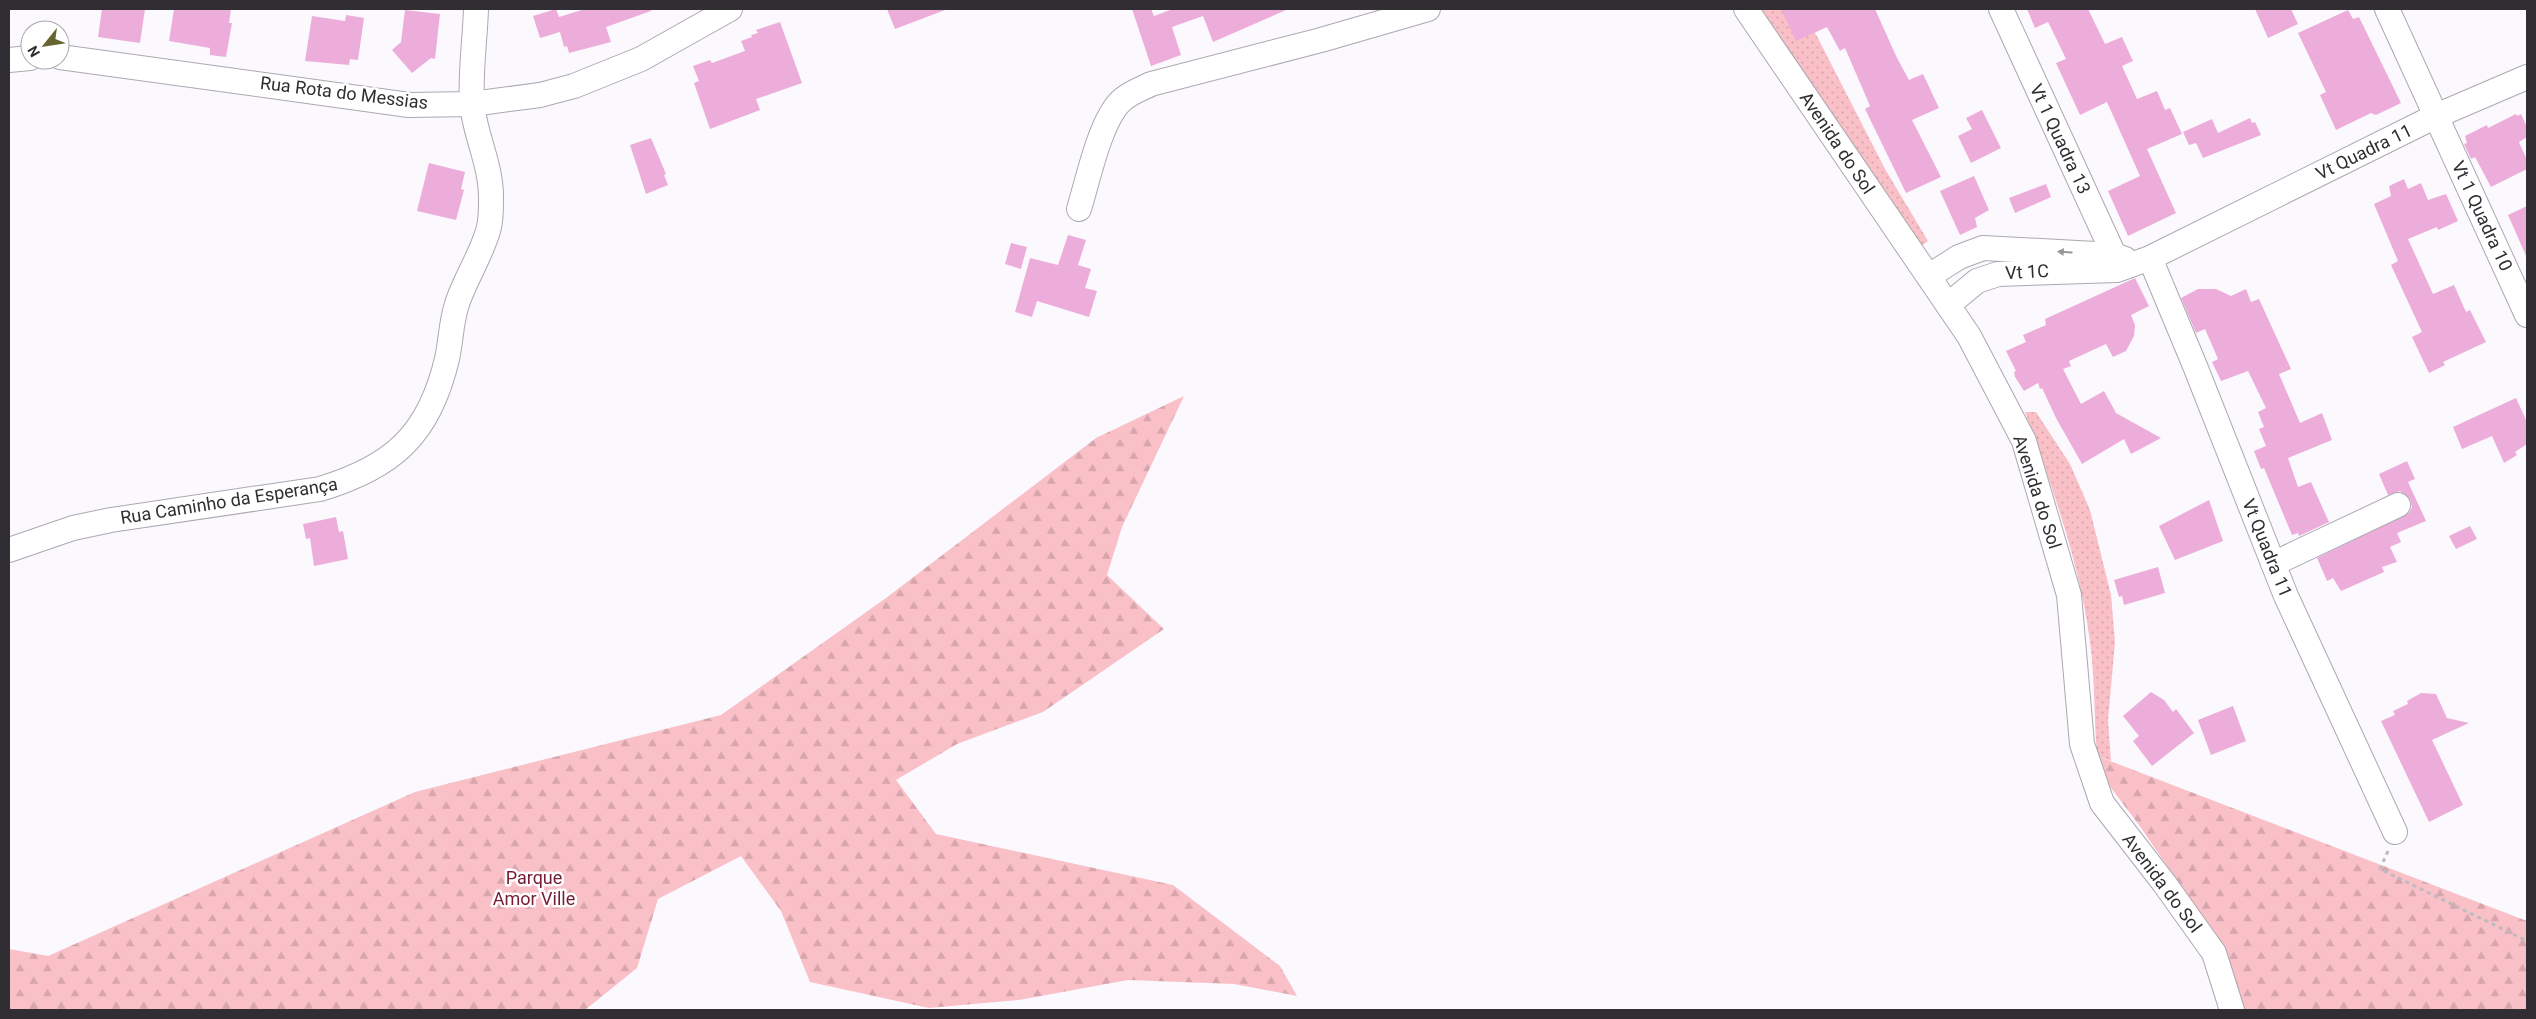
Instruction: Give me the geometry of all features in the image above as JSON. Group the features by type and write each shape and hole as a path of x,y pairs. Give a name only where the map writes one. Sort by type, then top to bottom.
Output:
{"street":[{"name":"Rua Caminho da Esperança","path":"9,550 74,528 111,520 320,489 360,475 387,460 410,440 424,422 440,388 448,357 452,320 464,283 489,227 491,198 489,170 472,104 476,9"},
{"name":"Rua Rota do Messias","path":"70,58 409,105 472,104 540,95 574,86 640,59 730,9"},
{"path":"1079,209 1107,120 1122,100 1134,92 1151,84 1321,40 1428,9"},
{"name":"Avenida do Sol","path":"1746,9 1969,336 2024,441 2069,595 2082,744 2102,803 2164,883 2214,953 2232,1010"},
{"name":"Vt 1 Quadra 13","path":"2001,9 2128,261"},
{"name":"Vt 1 Quadra 10","path":"2387,9 2527,315"},
{"name":"Vt Quadra 11","path":"2396,832 2286,596 2195,366 2128,261 2436,116 2527,77"},
{"path":"1983,248 1998,274"},
{"path":"1929,276 1959,257 1983,248 2128,261"},
{"name":"Vt 1C","path":"1948,305 1977,281 1998,274 2128,261"},
{"path":"2273,564 2398,504"}],"path":[{"path":"2396,832 2380,869 2527,941"}],"green space":[{"path":"1758,9 1803,9 1885,169 1928,241 1921,246"},
{"name":"Parque Amor Ville","path":"1184,396 1122,527 1107,575 1164,629 1043,712 957,744 896,780 936,834 1173,885 1280,966 1297,996 1234,984 1128,980 1019,1000 929,1008 810,982 781,911 741,856 658,899 637,968 585,1010 9,1010 9,949 48,956 415,792 721,715 886,598 1096,438"},
{"path":"2025,412 2036,412 2070,464 2090,510 2111,595 2115,642 2108,720 2111,761 2097,756 2092,656 2079,583 2055,497"},
{"path":"2097,756 2527,921 2527,1010 2236,1010 2198,911 2139,825 2105,780"}],"building":[{"path":"102,9 145,9 140,43 98,37"},
{"path":"174,9 231,9 229,23 232,23 226,57 210,55 210,48 169,41"},
{"path":"556,9 559,17 585,9 651,9 651,11 606,27 611,42 569,53 567,46 564,47 560,32 540,38 533,16"},
{"path":"887,9 945,9 945,10 895,29"},
{"path":"1132,9 1151,9 1154,16 1173,9 1286,10 1213,42 1203,16 1172,27 1181,55 1151,66"},
{"path":"1781,9 1875,9 1909,80 1923,74 1939,108 1912,120 1941,177 1906,193 1865,109 1870,106 1845,48 1840,51 1827,27 1796,41"},
{"path":"2027,9 2088,9 2105,44 2122,37 2133,61 2122,66 2137,99 2157,91 2165,110 2170,108 2182,134 2147,149 2176,213 2128,236 2108,191 2140,176 2107,102 2080,115 2056,63 2066,59 2048,22 2035,28"},
{"path":"2255,9 2291,9 2298,24 2268,38"},
{"path":"405,10 440,14 435,59 431,58 412,73 392,50 401,42"},
{"path":"2348,10 2353,19 2359,17 2401,103 2376,115 2371,113 2336,130 2320,95 2326,92 2298,33"},
{"path":"346,15 364,18 358,60 350,59 349,65 305,61 312,16 345,21"},
{"path":"780,22 802,83 756,99 760,110 710,129 694,83 699,81 693,66 710,60 712,63 745,51 741,41 758,33 756,30"},
{"path":"1982,110 2001,148 1971,163 1958,136 1972,129 1966,118"},
{"path":"2516,114 2517,116 2521,114 2527,127 2527,137 2519,142 2527,160 2527,169 2491,187 2475,157 2471,159 2464,144 2467,143 2465,136 2487,125 2488,128"},
{"path":"2250,118 2252,123 2255,122 2261,135 2203,158 2196,143 2189,145 2183,132 2212,119 2218,133"},
{"path":"651,138 666,174 664,175 668,185 646,194 630,145"},
{"path":"429,163 465,172 461,189 464,190 456,220 417,211"},
{"path":"1974,176 1989,210 1975,218 1977,227 1960,235 1940,191"},
{"path":"2404,179 2408,189 2421,183 2428,200 2446,194 2458,221 2438,230 2437,227 2408,239 2433,294 2454,285 2466,312 2470,310 2486,342 2443,362 2445,365 2429,373 2412,337 2422,332 2391,265 2398,261 2374,204 2391,196 2389,186"},
{"path":"2046,184 2051,197 2015,213 2009,198"},
{"path":"2527,206 2527,258 2508,215"},
{"path":"1068,235 1086,240 1078,265 1091,269 1085,288 1097,291 1089,317 1037,301 1032,317 1015,312 1030,258 1058,265"},
{"path":"1011,243 1027,247 1021,269 1005,264"},
{"path":"2135,278 2149,306 2131,315 2135,325 2134,336 2126,351 2113,357 2106,344 2069,361 2071,366 2063,369 2081,404 2104,391 2116,413 2161,438 2131,454 2124,439 2082,464 2056,418 2042,388 2040,389 2038,383 2024,391 2015,377 2014,372 2016,371 2006,351 2026,342 2023,335 2046,325 2045,319"},
{"path":"2198,289 2216,289 2231,296 2246,289 2251,302 2259,299 2291,369 2279,374 2300,423 2322,413 2332,440 2288,458 2298,487 2311,482 2329,522 2299,536 2298,533 2292,535 2264,468 2261,469 2254,451 2266,446 2259,429 2264,427 2258,412 2266,408 2248,371 2221,381 2212,362 2218,359 2205,329 2196,333 2181,298"},
{"path":"2516,398 2527,422 2527,444 2515,452 2517,455 2504,463 2492,436 2462,449 2453,427"},
{"path":"2407,461 2415,479 2408,482 2426,521 2397,533 2401,542 2390,547 2397,562 2382,567 2384,572 2341,591 2333,578 2327,581 2317,558 2409,513 2412,507 2410,499 2400,491 2388,495 2379,474"},
{"path":"2209,500 2223,541 2175,560 2159,526"},
{"path":"336,517 339,532 343,531 348,559 314,566 310,538 306,539 303,524"},
{"path":"2470,526 2477,539 2456,549 2449,536"},
{"path":"2158,567 2165,593 2124,605 2122,596 2119,597 2114,580"},
{"path":"2151,692 2164,700 2173,712 2176,709 2194,733 2152,766 2133,741 2139,736 2123,716"},
{"path":"2421,693 2436,694 2447,718 2469,723 2432,740 2463,805 2429,822 2381,721 2395,715 2393,711 2408,704 2407,701"},
{"path":"2233,706 2246,741 2211,755 2198,720"}]}
